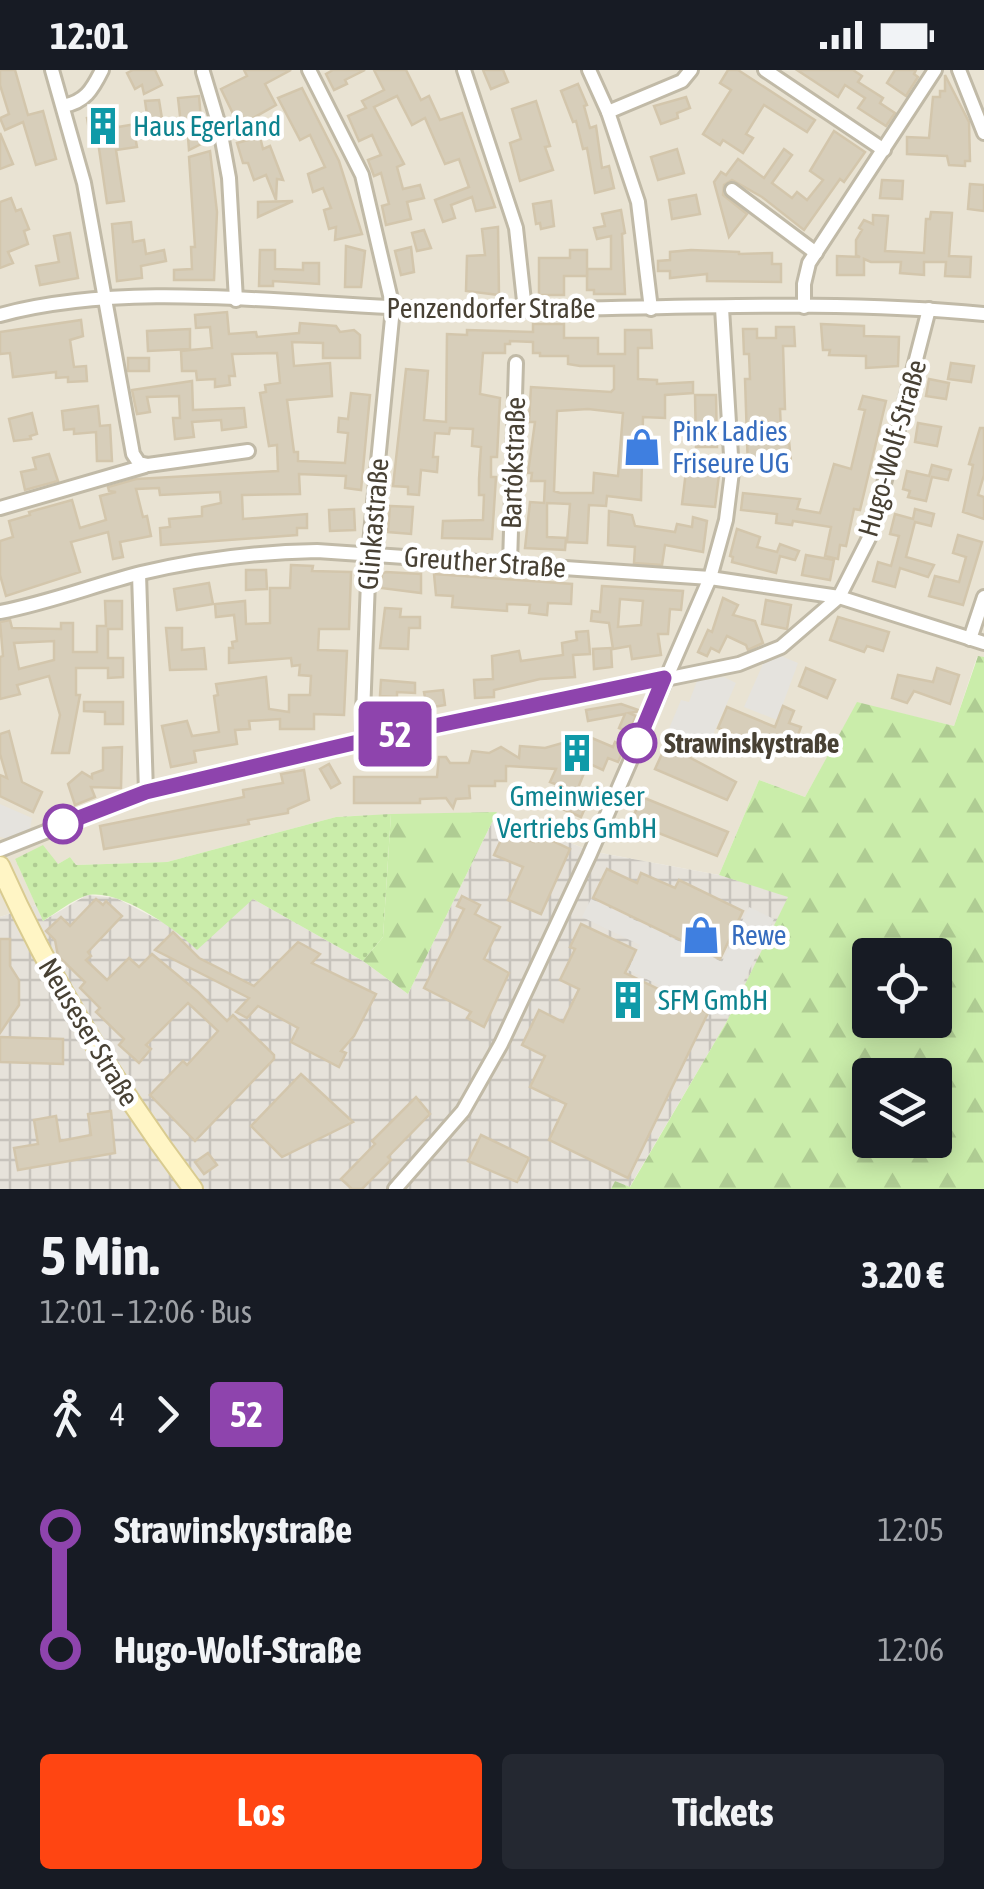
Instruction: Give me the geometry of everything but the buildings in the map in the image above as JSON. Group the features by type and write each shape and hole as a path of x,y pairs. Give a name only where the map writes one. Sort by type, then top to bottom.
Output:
{"main road":[{"name":"Neuseser Straße","path":"0,866 31,931 97,1049 142,1120 193,1189"}],"street":[{"path":"52,70 84,183 133,454 139,463 148,465"},
{"path":"62,106 78,103 90,92 102,70"},
{"name":"Glinkastraße","path":"309,70 362,175 393,308 369,554 362,741"},
{"path":"464,70 516,228 525,310"},
{"path":"590,70 638,202 651,309"},
{"path":"608,112 682,81 692,70"},
{"path":"765,70 884,150"},
{"path":"804,307 804,284 816,252 935,70"},
{"path":"959,70 969,87 984,133"},
{"path":"190,79 205,71 220,129 229,178 236,300"},
{"path":"732,190 816,252"},
{"name":"Penzendorfer Straße","path":"0,314 102,297 393,308 804,307 984,314"},
{"path":"395,1189 463,1111 502,1044 710,578 726,520 732,472 722,308"},
{"name":"Hugo-Wolf-Straße","path":"0,850 146,792 362,741 739,664 781,647 840,597 871,534 928,309"},
{"name":"Bartókstraße","path":"510,564 516,363"},
{"path":"0,508 148,465 248,451"},
{"name":"Greuther Straße","path":"0,612 139,574 258,553 369,554 710,578 840,597 977,641 984,596"},
{"path":"139,574 146,792"}],"shaded area":[{"path":"0,70 984,70 984,657 977,657 954,726 857,703 805,797 759,780 719,875 590,851 497,812 351,816 167,862 76,865 70,857 58,864 15,859 36,905 0,917"},
{"path":"781,656 798,663 777,720 744,707 763,664"},
{"path":"724,677 736,683 707,748 668,731 681,700 689,702 697,681"},
{"path":"0,804 32,818 30,829 10,839 0,837"},
{"path":"497,812 590,851 719,875 789,896 726,1023 629,1188 615,1181 611,1189 0,1189 0,917 36,905 43,921 87,895 116,898 176,929 253,899 363,961 408,994"},
{"path":"591,899 722,962 749,907 774,919 726,1018 628,970 640,945 582,917"}],"green space":[{"path":"978,656 984,657 984,1189 611,1189 615,1181 630,1187 726,1023 788,897 719,875 759,780 805,797 857,702 954,726"},
{"path":"497,812 408,994 363,961 383,937 391,814"},
{"path":"391,814 383,937 363,961 253,899 197,950 161,921 113,897 85,896 43,921 15,859 43,845 58,864 70,857 76,865 167,862 336,817"}],"bus line":[{"name":"52","path":"63,824 146,792 362,741 664,678 637,743"}],"place":[{"name":"Haus Egerland","path":"103,126"},
{"name":"Pink Ladies Friseure UG","path":"642,447"},
{"name":"Strawinskystraße","path":"637,743"},
{"name":"Gmeinwieser Vertriebs GmbH","path":"577,753"},
{"name":"Rewe","path":"701,935"},
{"name":"SFM GmbH","path":"628,1000"}]}
